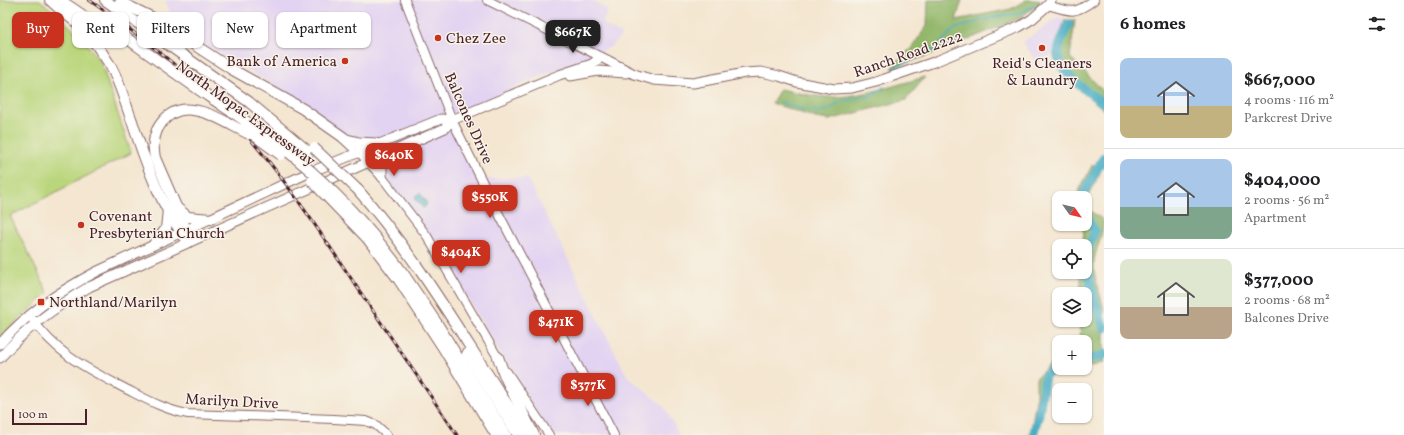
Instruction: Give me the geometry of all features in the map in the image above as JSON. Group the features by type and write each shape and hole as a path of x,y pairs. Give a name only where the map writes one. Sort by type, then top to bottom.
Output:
{"highway":[{"path":"50,0 78,24 98,46 110,65 119,83 142,153 173,209 189,242"},
{"name":"North Mopac Expressway","path":"60,0 80,12"},
{"path":"72,0 87,12"},
{"path":"105,0 249,102 312,150"},
{"path":"119,1 153,18 233,70 292,102 343,137 359,152"},
{"name":"North Mopac Expressway","path":"119,1 238,86 282,120 355,192 393,233 429,282 528,435"},
{"path":"129,43 261,132 299,160 354,213 436,322 506,435"},
{"name":"North Mopac Expressway","path":"129,44 294,166 329,198 367,238 402,278 496,435"},
{"path":"154,244 166,229 173,209 155,158 153,148 153,140 157,130 166,117 180,110 199,110 258,138"},
{"path":"355,192 418,276 518,435"},
{"path":"173,209 188,217 212,219"},
{"path":"498,358 505,377 534,435"}],"main road":[{"name":"Ranch Road 2222","path":"601,57 634,74 654,80 693,84 745,73 761,72 797,82 834,89 852,88 876,82 934,62 1019,27 1032,19 1049,2"},
{"path":"0,358 32,320 54,297 78,282 154,244 212,219 308,173 441,120 452,120 550,78 592,64 601,57"},
{"path":"550,78 598,71 634,74"},
{"path":"0,344 32,320 89,287 446,128 452,120"},
{"path":"343,137 360,142 381,143"},
{"path":"382,177 382,163 386,154"}],"street":[{"name":"Balcones Drive","path":"405,0 452,120 488,193 614,435"},
{"path":"487,0 601,57"},
{"path":"1049,2 1065,10 1077,11 1094,0"},
{"path":"359,152 382,177 431,243 498,358 549,435"},
{"name":"Marilyn Drive","path":"32,320 53,344 75,361 158,406 173,412 188,414 366,421 376,425 387,435"}],"shaded area":[{"path":"165,0 591,0 608,10 602,24 622,35 610,47 586,60 546,74 449,116 477,179 527,178 627,376 664,406 679,435 552,435 514,378 454,275 344,133 282,90 204,44 204,12 170,12"},
{"path":"1058,17 1065,20 1053,54 1036,62 1023,42"}],"green space":[{"path":"0,0 40,0 54,12 12,12 12,48 64,48 64,21 65,22 72,29 72,48 90,48 101,63 131,153 10,216 48,293 0,337"},
{"path":"928,0 962,0 956,20 1011,9 1026,0 1040,0 1039,4 1018,19 935,53 891,68 912,47 927,26"},
{"path":"1065,20 1075,20 1070,57 1104,92 1104,110 1060,70 1056,62 1054,53"},
{"path":"925,77 906,100 829,120 816,118 772,103 780,89 801,94 838,97 871,92"},
{"path":"1093,164 1100,173 1091,191 1079,191"},
{"path":"1092,212 1103,220 1102,232 1094,259 1094,265 1095,276 1104,310 1104,362 1092,366 1092,335 1080,335 1081,327 1092,327 1092,287 1081,287 1081,279 1092,279 1092,239 1083,239 1084,232 1092,231"},
{"path":"1052,363 1052,375 1054,375 1047,378 1039,427 1036,435 1030,435 1036,400 1036,378"}],"water":[{"path":"420,193 427,203 423,208 415,199 416,195"}],"waterway":[{"path":"893,68 934,50 954,29 993,17 1018,14 1035,5"},
{"path":"1069,24 1059,46 1059,60 1068,75 1075,82 1104,104"},
{"path":"780,102 810,111 826,111 838,102 870,96 884,87"},
{"path":"1085,191 1104,157"},
{"path":"1092,226 1095,231 1088,251 1088,268 1092,290 1104,328"},
{"path":"1092,358 1104,354"},
{"path":"1033,435 1039,414 1045,376 1052,370"}],"railway":[{"path":"89,0 148,43 185,73 220,106 251,140 304,209 457,435"}],"place":[{"name":"Chez Zee","path":"438,38"},
{"name":"Reid's Cleaners & Laundry","path":"1042,48"},
{"name":"Bank of America","path":"345,61"},
{"name":"Covenant Presbyterian Church","path":"81,225"},
{"name":"Northland/Marilyn","path":"41,302"}]}
